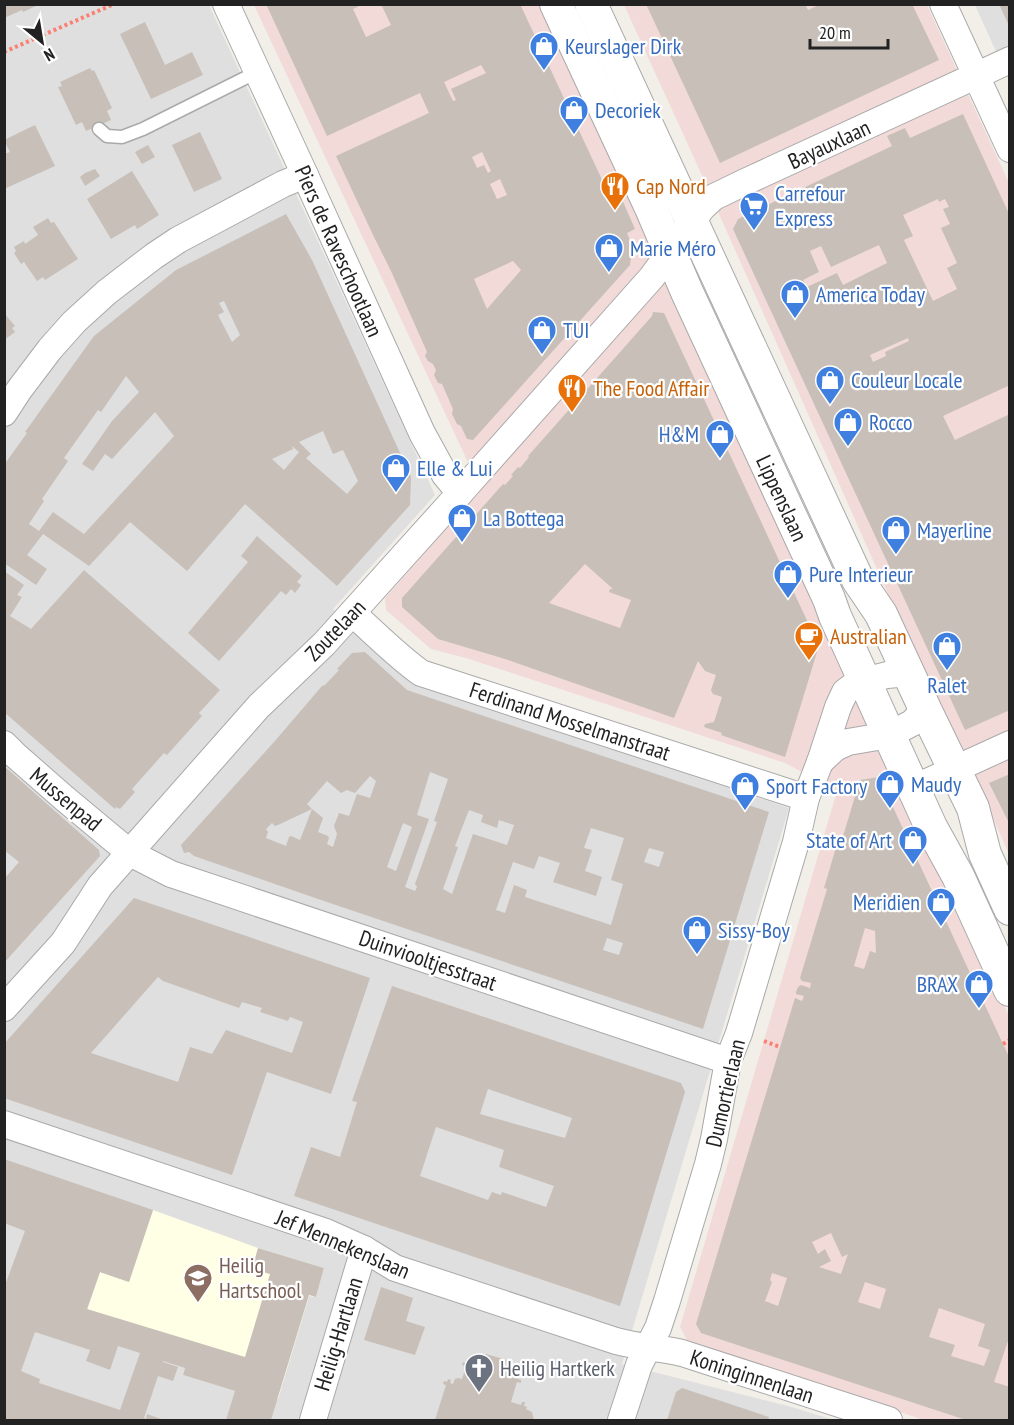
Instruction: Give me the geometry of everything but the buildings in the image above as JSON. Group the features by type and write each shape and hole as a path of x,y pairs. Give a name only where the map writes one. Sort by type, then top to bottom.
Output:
{"street":[{"name":"Piers de Raveschootlaan","path":"226,4 422,433 445,475 460,493"},
{"name":"Lippenslaan","path":"556,4 651,208 931,827 958,876 1010,990"},
{"name":"Lippenslaan","path":"591,4 858,580 881,614 973,808 985,854 1010,909"},
{"path":"943,4 1010,149"},
{"name":"Bayauxlaan","path":"669,252 702,208 714,198 1010,60"},
{"path":"4,413 50,349 74,322 107,292 178,240 283,184 305,175"},
{"name":"Zoutelaan","path":"4,1008 63,943 100,886 259,706 324,644 460,493 652,277 669,252"},
{"name":"Ferdinand Mosselmanstraat","path":"352,613 421,673 806,798"},
{"name":"Dumortierlaan","path":"621,1420 632,1386 658,1328 667,1301 708,1164 728,1061 793,854 806,798 838,707 845,692 853,686 887,675 908,673"},
{"path":"820,762 835,748 848,742 889,735 912,723 925,709"},
{"name":"Mussenpad","path":"4,744 130,853"},
{"path":"914,788 1010,744"},
{"name":"Duinviooltjesstraat","path":"130,853 171,874 728,1061"},
{"name":"Jef Mennekenslaan","path":"4,1124 326,1232 364,1249 395,1268 616,1341 648,1348"},
{"name":"Heilig-Hartlaan","path":"313,1420 364,1249"},
{"name":"Koninginnenlaan","path":"648,1348 682,1353 889,1420"}],"lane":[{"path":"99,129 106,136 122,137 257,72"}],"path":[{"path":"4,52 114,4"},
{"path":"1003,1044 1010,1040"}],"shaded area":[{"path":"5,5 209,5 435,495 333,609 390,663 442,689 789,808 622,1364 834,1420 5,1420"},
{"path":"254,5 543,5 1009,1016 1009,1420 924,1420 688,1342 680,1327 837,791 785,763 466,658 431,649 386,610 385,598 481,490"},
{"path":"624,5 927,5 1009,183 1009,854 980,789 949,731"},
{"path":"975,5 1009,5 1009,80"},
{"name":"Heilig Hartschool","path":"153,1210 258,1248 324,1268 316,1297 309,1296 278,1399 237,1386 235,1391 183,1375 185,1368 84,1319 100,1272 129,1282"}],"place":[{"name":"Keurslager Dirk","path":"544,72"},
{"name":"Decoriek","path":"574,136"},
{"name":"Cap Nord","path":"615,212"},
{"name":"Carrefour Express","path":"754,232"},
{"name":"Marie Méro","path":"609,274"},
{"name":"America Today","path":"795,320"},
{"name":"TUI","path":"542,356"},
{"name":"Couleur Locale","path":"830,406"},
{"name":"The Food Affair","path":"572,414"},
{"name":"Rocco","path":"848,448"},
{"name":"H&M","path":"720,460"},
{"name":"Elle & Lui","path":"396,494"},
{"name":"La Bottega","path":"462,544"},
{"name":"Mayerline","path":"896,556"},
{"name":"Pure Interieur","path":"788,600"},
{"name":"Australian","path":"809,662"},
{"name":"Ralet","path":"947,672"},
{"name":"Maudy","path":"890,810"},
{"name":"Sport Factory","path":"745,812"},
{"name":"State of Art","path":"913,866"},
{"name":"Meridien","path":"941,928"},
{"name":"Sissy-Boy","path":"697,956"},
{"name":"BRAX","path":"979,1010"},
{"name":"Heilig Hartschool","path":"198,1304"},
{"name":"Heilig Hartkerk","path":"479,1394"}]}
